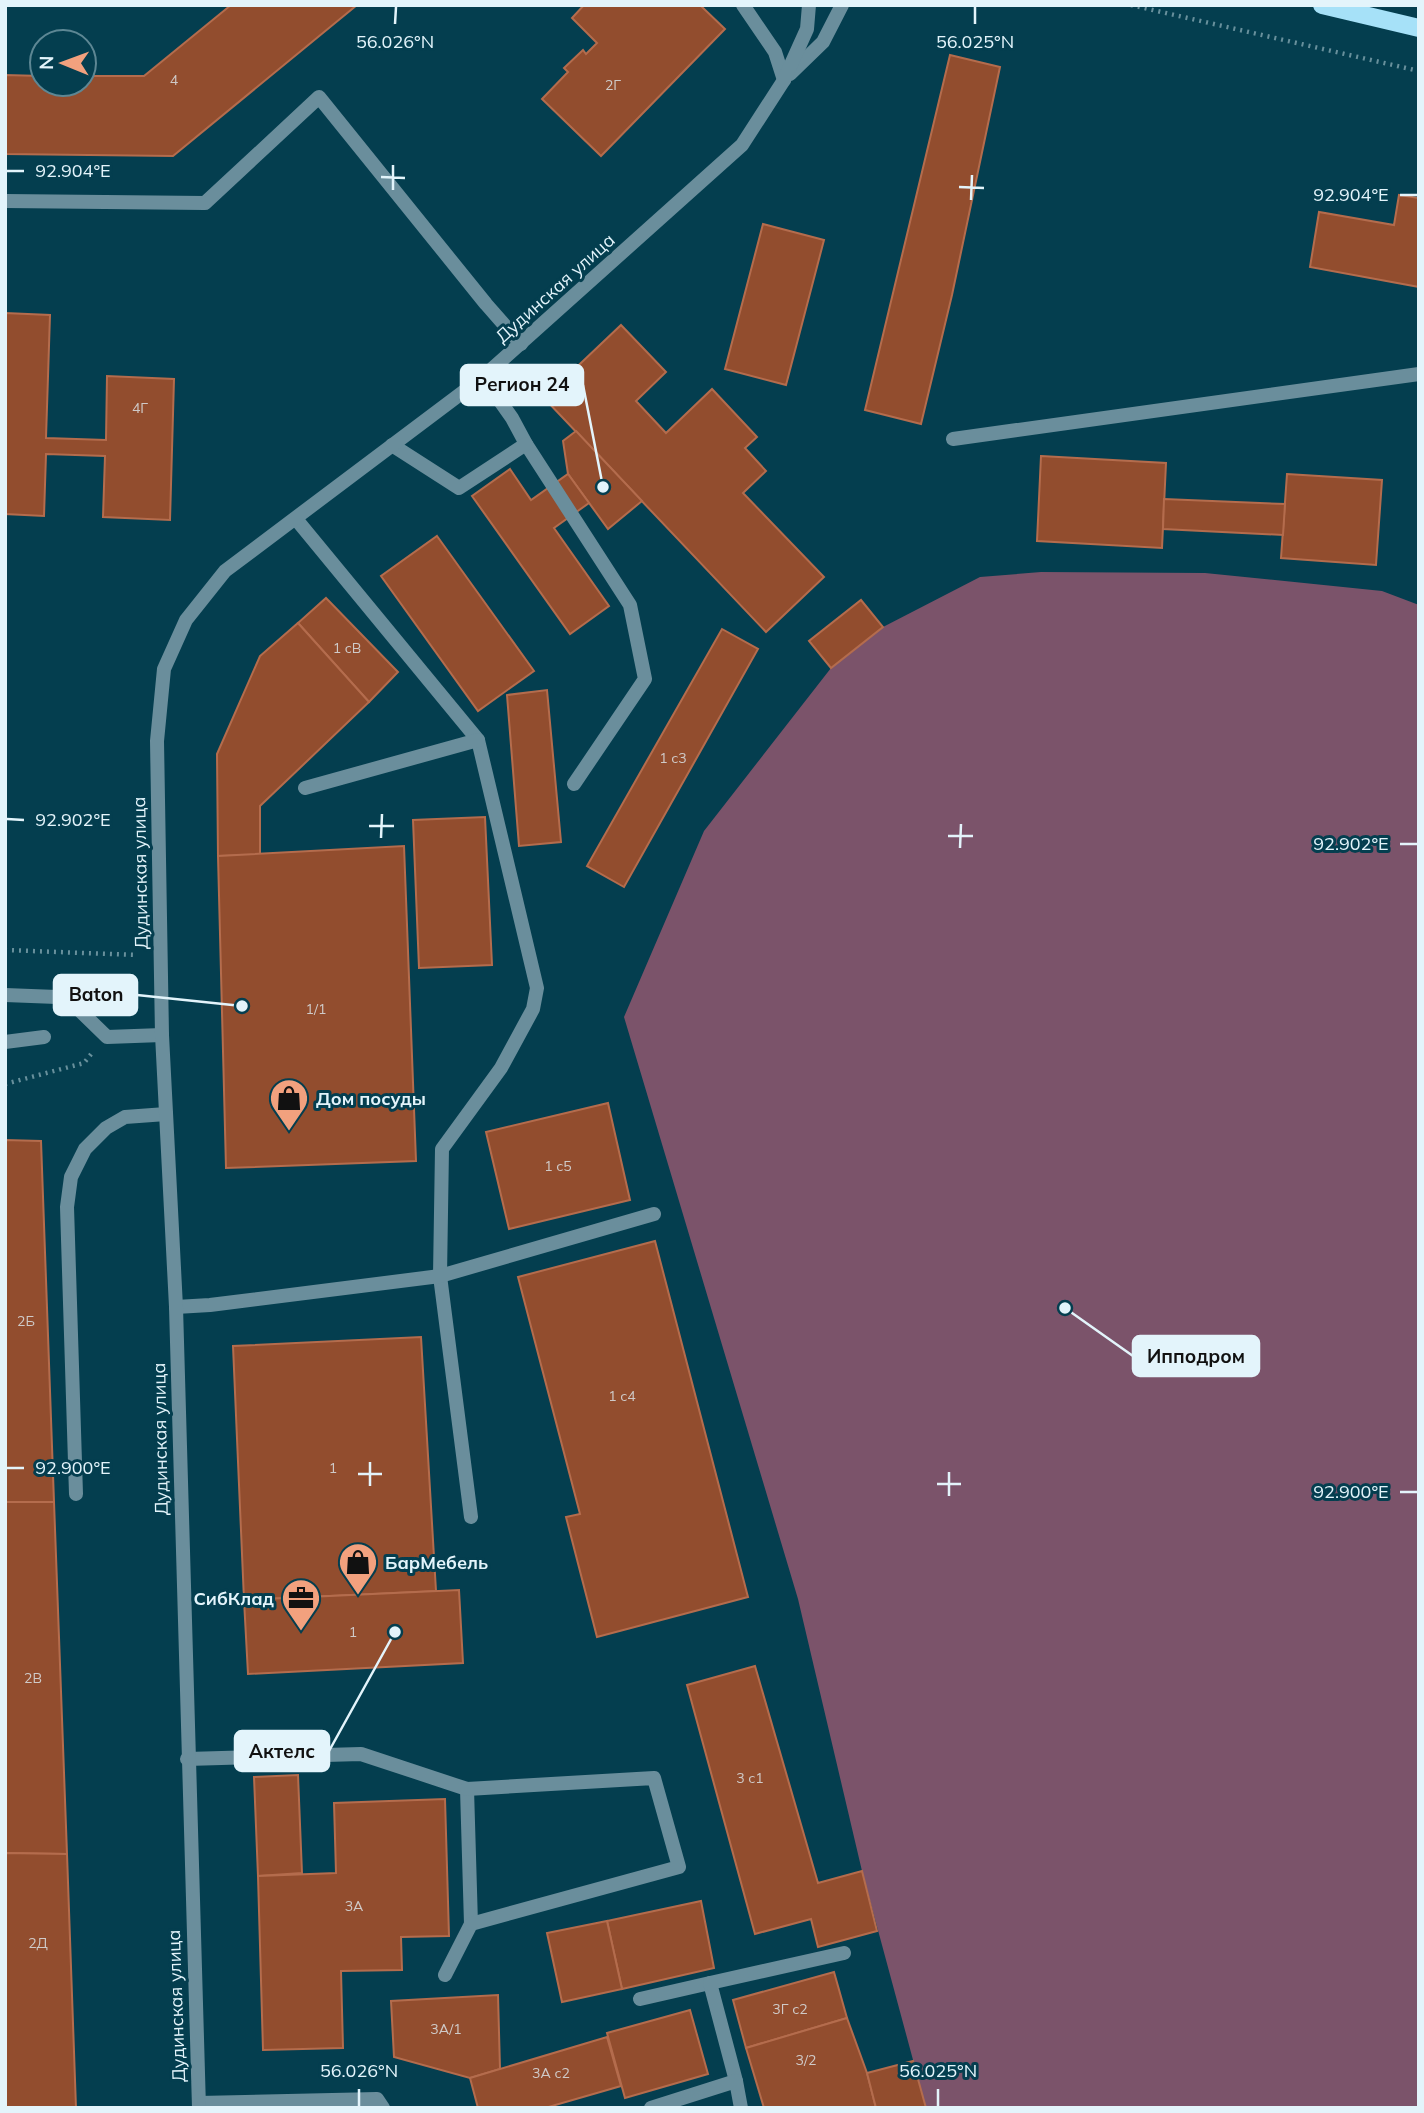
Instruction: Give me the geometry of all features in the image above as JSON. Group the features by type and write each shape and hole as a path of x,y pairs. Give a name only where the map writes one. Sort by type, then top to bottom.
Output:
{"main road":[{"path":"1322,5 1419,28"}],"street":[{"path":"743,5 775,52 784,80"},
{"path":"784,80 807,29 809,5"},
{"path":"784,80 823,42 842,5"},
{"name":"Дудинская улица","path":"199,2105 176,1307 162,1035 156,741 164,669 186,620 225,571 482,377 521,344 742,145 784,80"},
{"path":"5,201 205,203 319,97 485,304 521,344"},
{"path":"953,439 1419,374"},
{"path":"482,377 513,418 526,444 630,605 645,679 574,784"},
{"path":"391,445 458,488 526,444"},
{"path":"296,519 478,740 537,988 533,1009 501,1068 442,1149 440,1276 471,1517"},
{"path":"304,788 478,740"},
{"path":"5,995 69,1000 107,1037 162,1035"},
{"path":"5,1042 44,1037"},
{"path":"76,1494 67,1207 71,1177 85,1149 106,1128 125,1117 166,1114"},
{"path":"176,1307 440,1276 654,1214"},
{"path":"187,1759 361,1755 467,1789 654,1778 679,1867 471,1924"},
{"path":"445,1975 471,1924 467,1789"},
{"path":"639,1999 844,1953"},
{"path":"710,1983 741,2108"},
{"path":"651,2108 736,2081"},
{"path":"199,2105 377,2099 383,2108"}],"path":[{"path":"1130,5 1419,71"},
{"path":"5,950 136,955"},
{"path":"5,1084 84,1062 107,1037"}],"shaded area":[{"path":"1041,572 1205,573 1382,591 1419,605 1419,2108 926,2108 862,1871 798,1599 624,1017 704,831 831,668 883,627 980,577"}],"building":[{"path":"231,5 357,5 173,156 5,154 5,75 28,76 28,98 98,98 98,76 144,76"},
{"path":"584,5 700,5 725,29 601,156 542,99 568,72 564,68 583,50 586,54 597,43 572,18"},
{"path":"950,55 1000,67 952,295 921,424 865,410"},
{"path":"1399,195 1419,198 1419,287 1310,267 1319,212 1394,225"},
{"path":"763,224 824,240 786,385 725,369"},
{"path":"5,313 50,315 46,438 106,440 107,376 174,379 170,520 103,517 105,456 46,454 44,516 5,514"},
{"path":"621,325 666,372 636,401 666,433 712,389 757,437 745,448 766,471 743,493 824,577 766,632 544,398"},
{"path":"576,431 642,501 608,529 568,474 563,441"},
{"path":"1041,456 1166,463 1162,548 1037,541"},
{"path":"510,469 531,500 568,474 589,503 554,528 609,606 570,634 472,496"},
{"path":"1287,474 1382,480 1376,565 1281,558"},
{"path":"1164,499 1285,504 1283,535 1163,529"},
{"path":"437,536 534,671 478,711 381,576"},
{"path":"326,598 398,672 369,702 298,623"},
{"path":"861,600 883,627 831,668 809,641"},
{"path":"298,623 369,702 260,806 260,855 218,856 217,754 260,656"},
{"path":"722,629 758,649 624,887 587,866"},
{"path":"547,690 561,842 519,846 507,695"},
{"path":"485,817 492,965 419,968 413,820"},
{"path":"404,846 416,1161 226,1168 218,856"},
{"path":"608,1103 630,1200 509,1229 486,1132"},
{"path":"5,1140 41,1141 54,1502 5,1502"},
{"path":"655,1241 748,1597 597,1637 566,1517 580,1514 518,1277"},
{"path":"421,1337 436,1591 244,1600 233,1346"},
{"path":"5,1502 54,1502 67,1854 5,1853"},
{"path":"459,1590 463,1663 248,1674 244,1600"},
{"path":"755,1666 818,1883 862,1871 877,1931 818,1947 811,1919 755,1934 687,1685"},
{"path":"298,1775 302,1873 258,1876 254,1777"},
{"path":"445,1799 449,1936 401,1937 402,1970 341,1971 343,2048 263,2050 258,1876 336,1873 334,1803"},
{"path":"5,1853 67,1854 76,2108 5,2108"},
{"path":"701,1901 714,1968 622,1989 607,1921"},
{"path":"607,1921 622,1989 562,2002 547,1933"},
{"path":"834,1972 847,2018 746,2048 733,2000"},
{"path":"498,1995 500,2069 470,2078 394,2057 391,2001"},
{"path":"690,2010 708,2074 625,2098 607,2033"},
{"path":"847,2018 867,2073 876,2108 764,2108 746,2048"},
{"path":"607,2037 621,2086 545,2108 478,2108 470,2078"},
{"path":"913,2061 926,2108 876,2108 867,2073"}],"place":[{"name":"Регион 24","path":"603,487"},
{"name":"Baton","path":"242,1006"},
{"name":"Дом посуды","path":"289,1132"},
{"name":"Ипподром","path":"1065,1308"},
{"name":"БарМебель","path":"358,1596"},
{"name":"СибКлад","path":"301,1632"},
{"name":"Актелс","path":"395,1632"}]}
